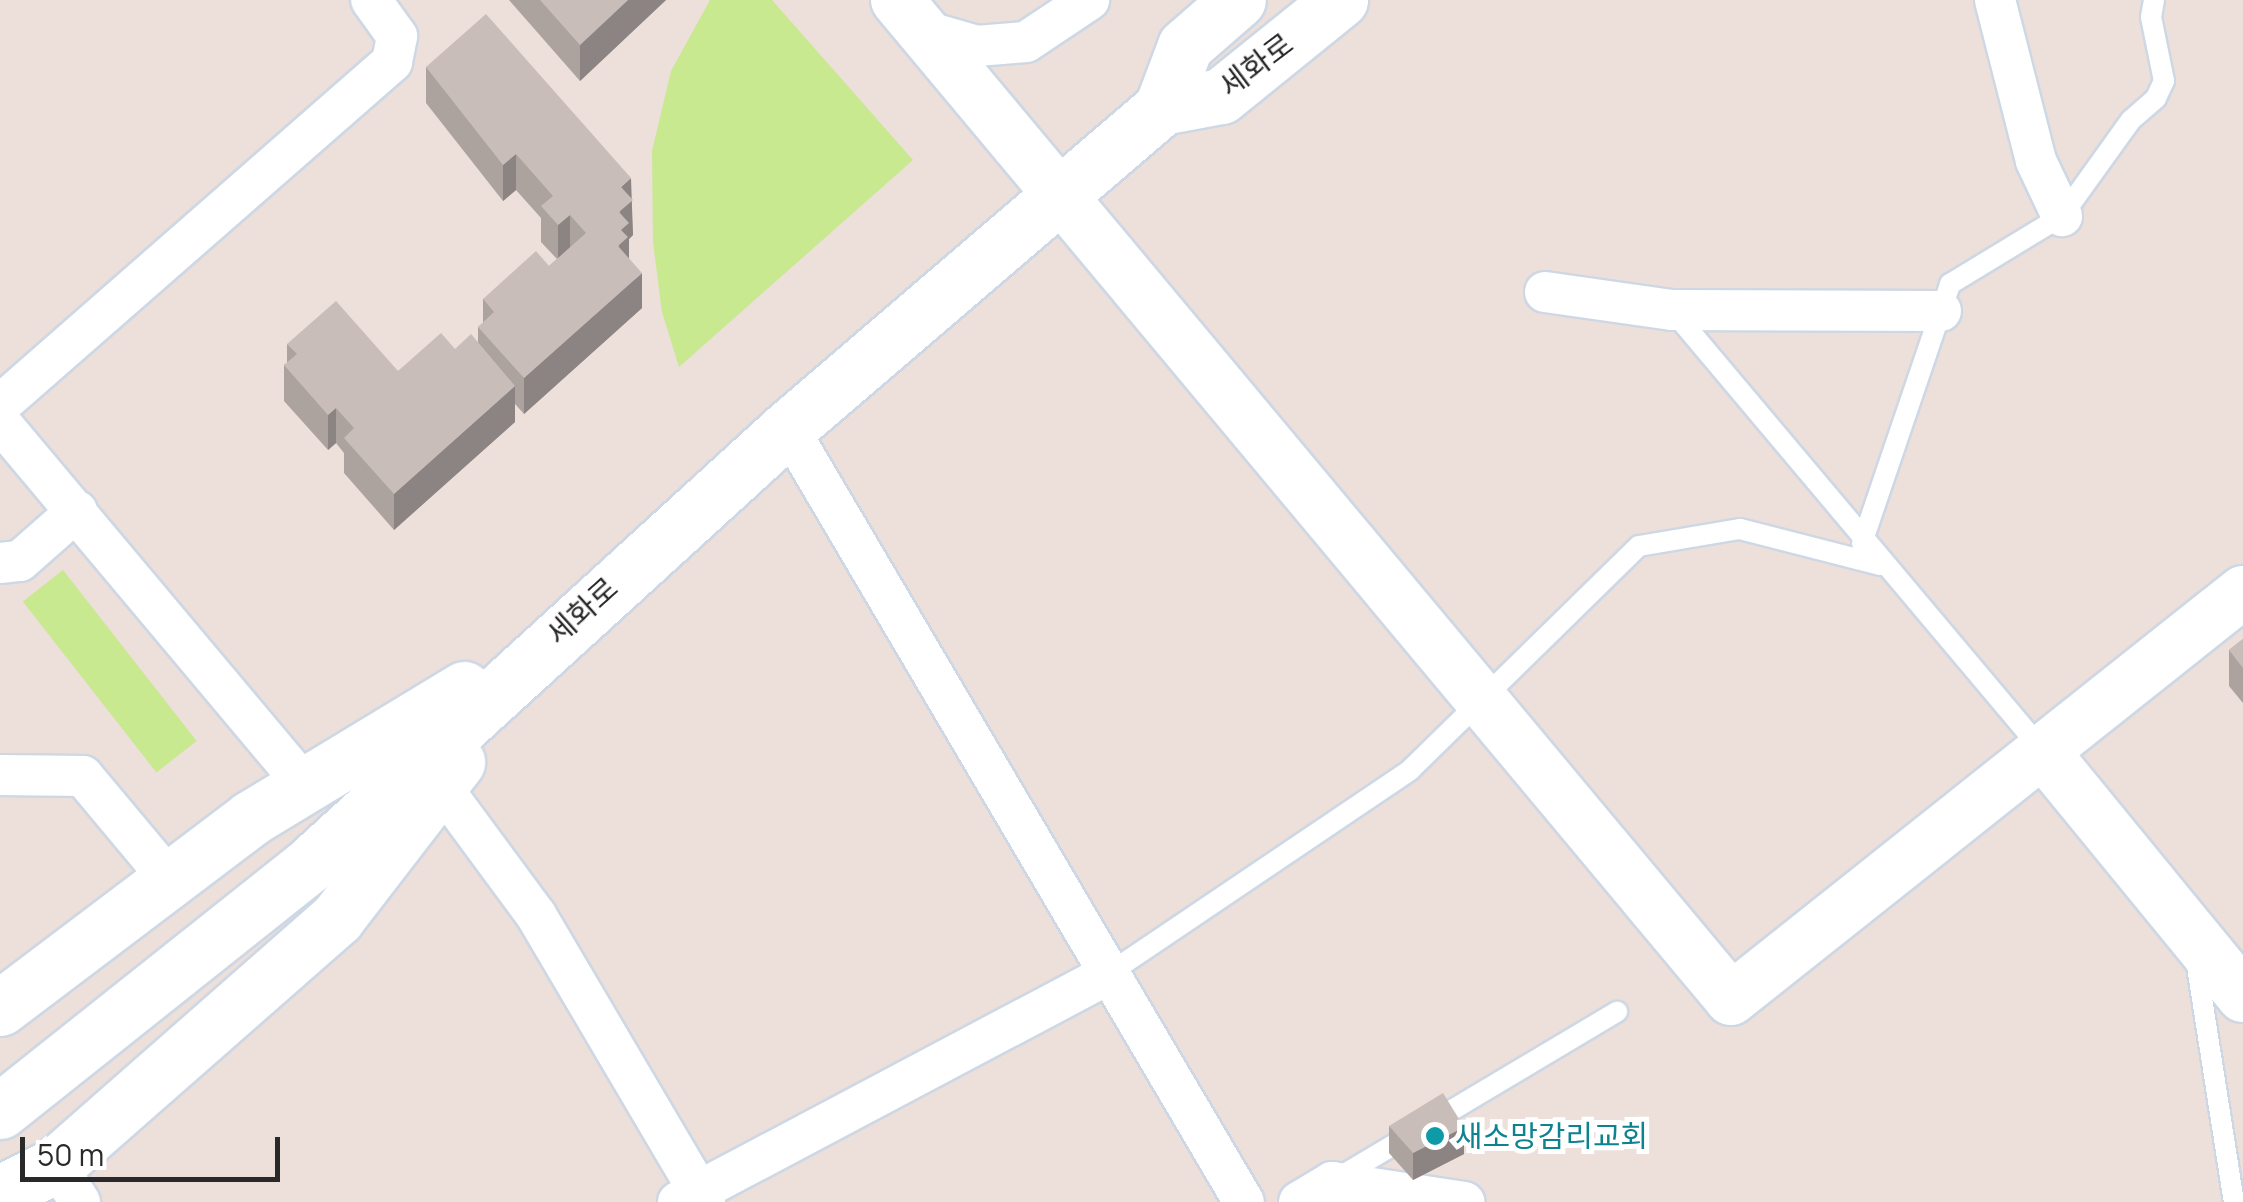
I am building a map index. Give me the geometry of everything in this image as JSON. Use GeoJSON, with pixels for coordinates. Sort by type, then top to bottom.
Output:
{"type":"FeatureCollection","features":[{"type":"Feature","properties":{"kind":"main road","name":"세화로"},"geometry":{"type":"LineString","coordinates":[[0,1111],[310,864],[553,637],[788,428],[1162,107],[1185,46],[1238,0]]}},
{"type":"Feature","properties":{"kind":"main road","name":"세화로"},"geometry":{"type":"LineString","coordinates":[[1162,107],[1221,96],[1340,0]]}},
{"type":"Feature","properties":{"kind":"main road"},"geometry":{"type":"LineString","coordinates":[[0,1008],[303,783],[553,637]]}},
{"type":"Feature","properties":{"kind":"main road"},"geometry":{"type":"LineString","coordinates":[[0,1194],[68,1183],[337,918],[553,637]]}},
{"type":"Feature","properties":{"kind":"street"},"geometry":{"type":"LineString","coordinates":[[0,406],[392,62],[398,36],[371,0]]}},
{"type":"Feature","properties":{"kind":"street"},"geometry":{"type":"LineString","coordinates":[[911,15],[977,46],[1026,42],[1090,0]]}},
{"type":"Feature","properties":{"kind":"street"},"geometry":{"type":"LineString","coordinates":[[1995,0],[2036,161],[2062,216]]}},
{"type":"Feature","properties":{"kind":"street"},"geometry":{"type":"LineString","coordinates":[[911,15],[1731,999],[2243,592]]}},
{"type":"Feature","properties":{"kind":"street"},"geometry":{"type":"LineString","coordinates":[[1545,292],[1672,310],[1940,310]]}},
{"type":"Feature","properties":{"kind":"street"},"geometry":{"type":"LineString","coordinates":[[0,422],[303,783]]}},
{"type":"Feature","properties":{"kind":"street"},"geometry":{"type":"LineString","coordinates":[[788,428],[1244,1202]]}},
{"type":"Feature","properties":{"kind":"street"},"geometry":{"type":"LineString","coordinates":[[0,563],[20,561],[77,511]]}},
{"type":"Feature","properties":{"kind":"street"},"geometry":{"type":"LineString","coordinates":[[2044,753],[2225,964]]}},
{"type":"Feature","properties":{"kind":"street"},"geometry":{"type":"LineString","coordinates":[[0,775],[82,776],[170,880]]}},
{"type":"Feature","properties":{"kind":"street"},"geometry":{"type":"LineString","coordinates":[[440,785],[536,915],[694,1198],[1108,974]]}},
{"type":"Feature","properties":{"kind":"street"},"geometry":{"type":"LineString","coordinates":[[1316,1192],[1464,1202]]}},
{"type":"Feature","properties":{"kind":"lane"},"geometry":{"type":"LineString","coordinates":[[1862,543],[1950,284],[2062,216],[2164,81],[2151,17],[2154,0]]}},
{"type":"Feature","properties":{"kind":"lane"},"geometry":{"type":"LineString","coordinates":[[1672,310],[1880,565],[2044,753]]}},
{"type":"Feature","properties":{"kind":"lane"},"geometry":{"type":"LineString","coordinates":[[1108,974],[1410,770],[1484,704],[1639,546],[1740,529],[1880,565]]}},
{"type":"Feature","properties":{"kind":"lane"},"geometry":{"type":"LineString","coordinates":[[2225,964],[2234,1202]]}},
{"type":"Feature","properties":{"kind":"lane"},"geometry":{"type":"LineString","coordinates":[[1316,1192],[1617,1012]]}},
{"type":"Feature","properties":{"kind":"green space"},"geometry":{"type":"Polygon","coordinates":[[[710,0],[772,0],[913,160],[679,367],[662,312],[653,242],[652,151],[671,71],[710,0]]]}},
{"type":"Feature","properties":{"kind":"green space"},"geometry":{"type":"Polygon","coordinates":[[[63,570],[197,741],[156,772],[23,601],[63,570]]]}},
{"type":"Feature","properties":{"kind":"building"},"geometry":{"type":"Polygon","coordinates":[[[540,0],[628,0],[580,45],[540,0]]]}},
{"type":"Feature","properties":{"kind":"building"},"geometry":{"type":"Polygon","coordinates":[[[486,14],[631,178],[621,187],[633,200],[619,212],[629,223],[621,230],[628,237],[618,246],[642,273],[524,378],[478,327],[494,312],[483,299],[536,251],[549,266],[586,233],[570,215],[558,225],[541,206],[553,196],[516,154],[503,165],[426,67],[486,14]]]}},
{"type":"Feature","properties":{"kind":"building"},"geometry":{"type":"Polygon","coordinates":[[[336,301],[398,371],[441,333],[455,349],[471,334],[515,386],[394,494],[344,438],[354,428],[336,408],[328,415],[284,365],[297,354],[287,344],[336,301]]]}},
{"type":"Feature","properties":{"kind":"building"},"geometry":{"type":"Polygon","coordinates":[[[2243,639],[2243,668],[2229,650],[2243,639]]]}},
{"type":"Feature","properties":{"kind":"building"},"geometry":{"type":"Polygon","coordinates":[[[1443,1093],[1464,1127],[1413,1153],[1389,1126],[1443,1093]]]}},
{"type":"Feature","properties":{"kind":"place","name":"새소망감리교회"},"geometry":{"type":"Point","coordinates":[1435,1136]}}]}
